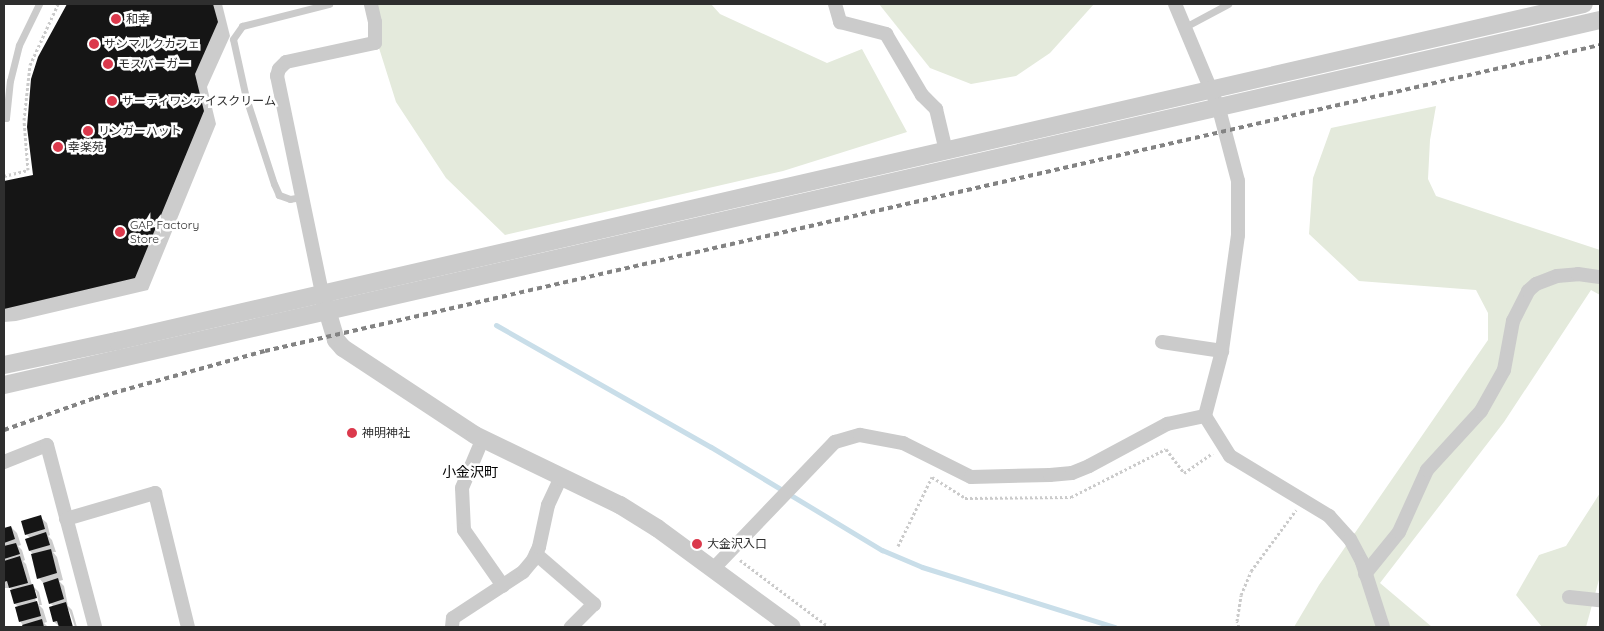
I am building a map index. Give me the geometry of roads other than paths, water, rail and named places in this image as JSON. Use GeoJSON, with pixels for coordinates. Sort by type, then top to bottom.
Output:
{"type":"FeatureCollection","features":[{"type":"Feature","properties":{"kind":"street"},"geometry":{"type":"LineString","coordinates":[[371,4],[375,22],[375,43],[286,62],[279,69],[276,76],[322,293],[336,340],[343,348],[425,403],[483,438],[620,505],[714,568],[792,627]]}},
{"type":"Feature","properties":{"kind":"street"},"geometry":{"type":"LineString","coordinates":[[835,4],[840,22],[886,34],[922,95],[936,110],[946,151]]}},
{"type":"Feature","properties":{"kind":"street"},"geometry":{"type":"LineString","coordinates":[[1175,4],[1219,108],[1238,181],[1240,207],[1222,351],[1205,416],[1230,456],[1329,516],[1350,539],[1366,574],[1383,627]]}},
{"type":"Feature","properties":{"kind":"street"},"geometry":{"type":"LineString","coordinates":[[4,365],[1584,4]]}},
{"type":"Feature","properties":{"kind":"street"},"geometry":{"type":"LineString","coordinates":[[4,385],[1600,20]]}},
{"type":"Feature","properties":{"kind":"street"},"geometry":{"type":"LineString","coordinates":[[1366,574],[1399,532],[1427,470],[1481,411],[1504,370],[1513,322],[1528,291],[1536,284],[1557,276],[1578,274],[1600,277]]}},
{"type":"Feature","properties":{"kind":"street"},"geometry":{"type":"LineString","coordinates":[[1162,342],[1222,351]]}},
{"type":"Feature","properties":{"kind":"street"},"geometry":{"type":"LineString","coordinates":[[714,568],[730,549],[798,483],[835,442],[860,435],[903,443],[971,477],[1050,475],[1072,473],[1089,466],[1167,424],[1205,416]]}},
{"type":"Feature","properties":{"kind":"street"},"geometry":{"type":"LineString","coordinates":[[483,438],[462,488],[464,530],[503,586]]}},
{"type":"Feature","properties":{"kind":"street"},"geometry":{"type":"LineString","coordinates":[[4,462],[48,445],[95,627]]}},
{"type":"Feature","properties":{"kind":"street"},"geometry":{"type":"LineString","coordinates":[[452,627],[453,618],[523,572],[539,547],[548,504],[561,477]]}},
{"type":"Feature","properties":{"kind":"street"},"geometry":{"type":"LineString","coordinates":[[66,518],[155,493],[188,627]]}},
{"type":"Feature","properties":{"kind":"street"},"geometry":{"type":"LineString","coordinates":[[536,554],[594,604],[571,627]]}},
{"type":"Feature","properties":{"kind":"street"},"geometry":{"type":"LineString","coordinates":[[1569,597],[1600,600]]}},
{"type":"Feature","properties":{"kind":"lane"},"geometry":{"type":"LineString","coordinates":[[4,118],[6,118],[10,81],[19,45],[39,4]]}},
{"type":"Feature","properties":{"kind":"lane"},"geometry":{"type":"LineString","coordinates":[[302,197],[290,199],[279,195],[274,184],[246,98],[233,39],[242,26],[329,4]]}},
{"type":"Feature","properties":{"kind":"lane"},"geometry":{"type":"LineString","coordinates":[[1185,27],[1228,4]]}},
{"type":"Feature","properties":{"kind":"waterway"},"geometry":{"type":"LineString","coordinates":[[496,325],[711,447],[882,550],[922,567],[1115,627]]}},
{"type":"Feature","properties":{"kind":"railway"},"geometry":{"type":"LineString","coordinates":[[4,430],[95,398],[265,351],[1600,45]]}},
{"type":"Feature","properties":{"kind":"place","name":"和幸"},"geometry":{"type":"Point","coordinates":[116,19]}},
{"type":"Feature","properties":{"kind":"place","name":"サンマルクカフェ"},"geometry":{"type":"Point","coordinates":[94,44]}},
{"type":"Feature","properties":{"kind":"place","name":"モスバーガー"},"geometry":{"type":"Point","coordinates":[108,64]}},
{"type":"Feature","properties":{"kind":"place","name":"サーティワンアイスクリーム"},"geometry":{"type":"Point","coordinates":[112,101]}},
{"type":"Feature","properties":{"kind":"place","name":"リンガーハット"},"geometry":{"type":"Point","coordinates":[88,131]}},
{"type":"Feature","properties":{"kind":"place","name":"幸楽苑"},"geometry":{"type":"Point","coordinates":[58,147]}},
{"type":"Feature","properties":{"kind":"place","name":"GAP Factory Store"},"geometry":{"type":"Point","coordinates":[120,232]}},
{"type":"Feature","properties":{"kind":"place","name":"神明神社"},"geometry":{"type":"Point","coordinates":[352,433]}},
{"type":"Feature","properties":{"kind":"place","name":"大金沢入口"},"geometry":{"type":"Point","coordinates":[697,544]}},
{"type":"Feature","properties":{"kind":"district","name":"小金沢町"},"geometry":{"type":"Point","coordinates":[470,472]}}]}
